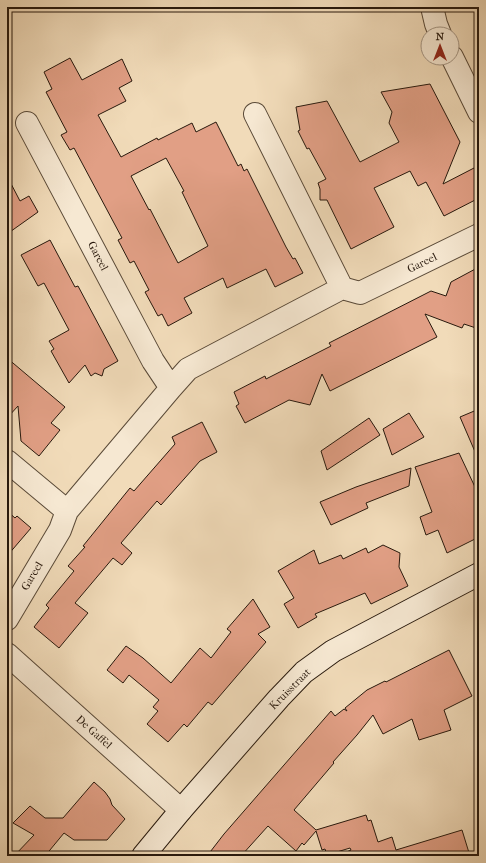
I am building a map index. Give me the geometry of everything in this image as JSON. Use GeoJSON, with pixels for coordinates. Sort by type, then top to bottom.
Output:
{"type":"FeatureCollection","features":[{"type":"Feature","properties":{"kind":"street"},"geometry":{"type":"LineString","coordinates":[[432,7],[437,26]]}},
{"type":"Feature","properties":{"kind":"street"},"geometry":{"type":"LineString","coordinates":[[456,66],[479,112]]}},
{"type":"Feature","properties":{"kind":"street"},"geometry":{"type":"LineString","coordinates":[[255,114],[342,288]]}},
{"type":"Feature","properties":{"kind":"street","name":"Gareel"},"geometry":{"type":"LineString","coordinates":[[27,122],[153,362],[171,388]]}},
{"type":"Feature","properties":{"kind":"street","name":"Gareel"},"geometry":{"type":"LineString","coordinates":[[7,619],[60,530],[67,511],[188,369],[342,288],[360,293],[479,235]]}},
{"type":"Feature","properties":{"kind":"street"},"geometry":{"type":"LineString","coordinates":[[7,461],[67,511]]}},
{"type":"Feature","properties":{"kind":"street","name":"Kruisstraat"},"geometry":{"type":"LineString","coordinates":[[143,856],[181,810],[279,698],[304,672],[332,651],[479,574]]}},
{"type":"Feature","properties":{"kind":"street","name":"De Gaffel"},"geometry":{"type":"LineString","coordinates":[[7,654],[181,810]]}},
{"type":"Feature","properties":{"kind":"building"},"geometry":{"type":"Polygon","coordinates":[[[70,58],[82,80],[122,59],[132,81],[119,88],[126,101],[98,115],[121,157],[157,138],[158,140],[192,123],[196,132],[216,122],[238,166],[241,164],[244,171],[247,169],[286,247],[293,259],[295,258],[303,273],[275,287],[266,269],[227,288],[223,278],[184,298],[192,313],[168,326],[162,314],[158,316],[145,292],[149,290],[134,261],[130,263],[118,240],[122,238],[74,148],[70,150],[61,135],[67,132],[46,92],[52,89],[44,72],[70,58]],[[166,158],[131,176],[178,263],[208,246],[182,192],[184,191],[166,158]]]}},
{"type":"Feature","properties":{"kind":"building"},"geometry":{"type":"Polygon","coordinates":[[[430,84],[460,142],[443,184],[474,168],[479,178],[479,198],[444,216],[426,182],[418,186],[410,171],[374,188],[394,227],[351,249],[327,200],[320,200],[320,189],[318,183],[326,179],[309,148],[307,149],[298,131],[300,130],[296,107],[327,101],[360,162],[399,142],[389,123],[392,112],[381,92],[430,84]]]}},
{"type":"Feature","properties":{"kind":"building"},"geometry":{"type":"Polygon","coordinates":[[[7,176],[20,201],[29,196],[38,212],[7,234],[7,176]]]}},
{"type":"Feature","properties":{"kind":"building"},"geometry":{"type":"Polygon","coordinates":[[[50,240],[75,287],[78,286],[118,361],[104,369],[102,376],[95,373],[91,376],[85,365],[69,383],[51,351],[54,349],[49,341],[69,330],[44,283],[38,286],[21,255],[50,240]]]}},
{"type":"Feature","properties":{"kind":"building"},"geometry":{"type":"Polygon","coordinates":[[[479,267],[479,329],[464,324],[462,328],[425,314],[437,337],[330,391],[322,374],[310,405],[289,400],[245,423],[236,406],[239,404],[234,392],[265,376],[266,379],[331,346],[329,343],[431,291],[446,296],[451,282],[479,267]]]}},
{"type":"Feature","properties":{"kind":"building"},"geometry":{"type":"Polygon","coordinates":[[[7,358],[65,407],[51,423],[60,430],[39,456],[21,441],[18,406],[7,418],[7,358]]]}},
{"type":"Feature","properties":{"kind":"building"},"geometry":{"type":"Polygon","coordinates":[[[479,409],[479,461],[460,417],[479,409]]]}},
{"type":"Feature","properties":{"kind":"building"},"geometry":{"type":"Polygon","coordinates":[[[409,413],[424,437],[392,455],[383,429],[409,413]]]}},
{"type":"Feature","properties":{"kind":"building"},"geometry":{"type":"Polygon","coordinates":[[[369,418],[380,435],[327,470],[321,451],[369,418]]]}},
{"type":"Feature","properties":{"kind":"building"},"geometry":{"type":"Polygon","coordinates":[[[202,422],[217,452],[200,461],[161,505],[157,501],[121,543],[132,553],[122,565],[113,558],[75,603],[88,613],[59,648],[34,627],[49,608],[46,605],[74,571],[68,566],[85,547],[83,546],[130,488],[134,491],[175,444],[172,437],[202,422]]]}},
{"type":"Feature","properties":{"kind":"building"},"geometry":{"type":"Polygon","coordinates":[[[459,453],[475,487],[479,485],[479,537],[447,553],[438,530],[426,535],[420,517],[432,512],[415,467],[459,453]]]}},
{"type":"Feature","properties":{"kind":"building"},"geometry":{"type":"Polygon","coordinates":[[[411,468],[409,486],[366,503],[368,508],[331,525],[320,502],[356,487],[411,468]]]}},
{"type":"Feature","properties":{"kind":"building"},"geometry":{"type":"Polygon","coordinates":[[[7,511],[15,518],[17,516],[31,528],[7,556],[7,511]]]}},
{"type":"Feature","properties":{"kind":"building"},"geometry":{"type":"Polygon","coordinates":[[[383,545],[400,553],[399,567],[408,586],[371,604],[365,593],[315,614],[317,617],[298,628],[284,604],[294,598],[278,571],[314,550],[319,564],[341,555],[343,559],[366,548],[368,553],[383,545]]]}},
{"type":"Feature","properties":{"kind":"building"},"geometry":{"type":"Polygon","coordinates":[[[253,599],[270,627],[258,634],[266,642],[212,705],[208,702],[187,727],[184,724],[168,742],[147,724],[158,711],[153,707],[159,700],[129,675],[123,683],[107,670],[126,646],[143,658],[171,683],[200,648],[211,658],[231,632],[227,629],[253,599]]]}},
{"type":"Feature","properties":{"kind":"building"},"geometry":{"type":"Polygon","coordinates":[[[449,650],[472,696],[444,710],[451,730],[419,740],[412,719],[383,734],[373,715],[294,810],[316,830],[366,815],[368,821],[371,820],[378,842],[392,837],[396,850],[462,830],[470,856],[344,856],[344,853],[351,850],[350,848],[327,855],[325,849],[322,850],[316,831],[304,845],[302,843],[296,851],[268,826],[241,856],[207,856],[224,834],[331,711],[335,716],[344,709],[347,711],[345,708],[367,690],[449,650]]]}},
{"type":"Feature","properties":{"kind":"building"},"geometry":{"type":"Polygon","coordinates":[[[94,782],[105,792],[112,805],[125,819],[107,840],[74,840],[64,833],[45,856],[14,856],[34,835],[13,823],[30,806],[45,818],[63,818],[94,782]]]}}]}
